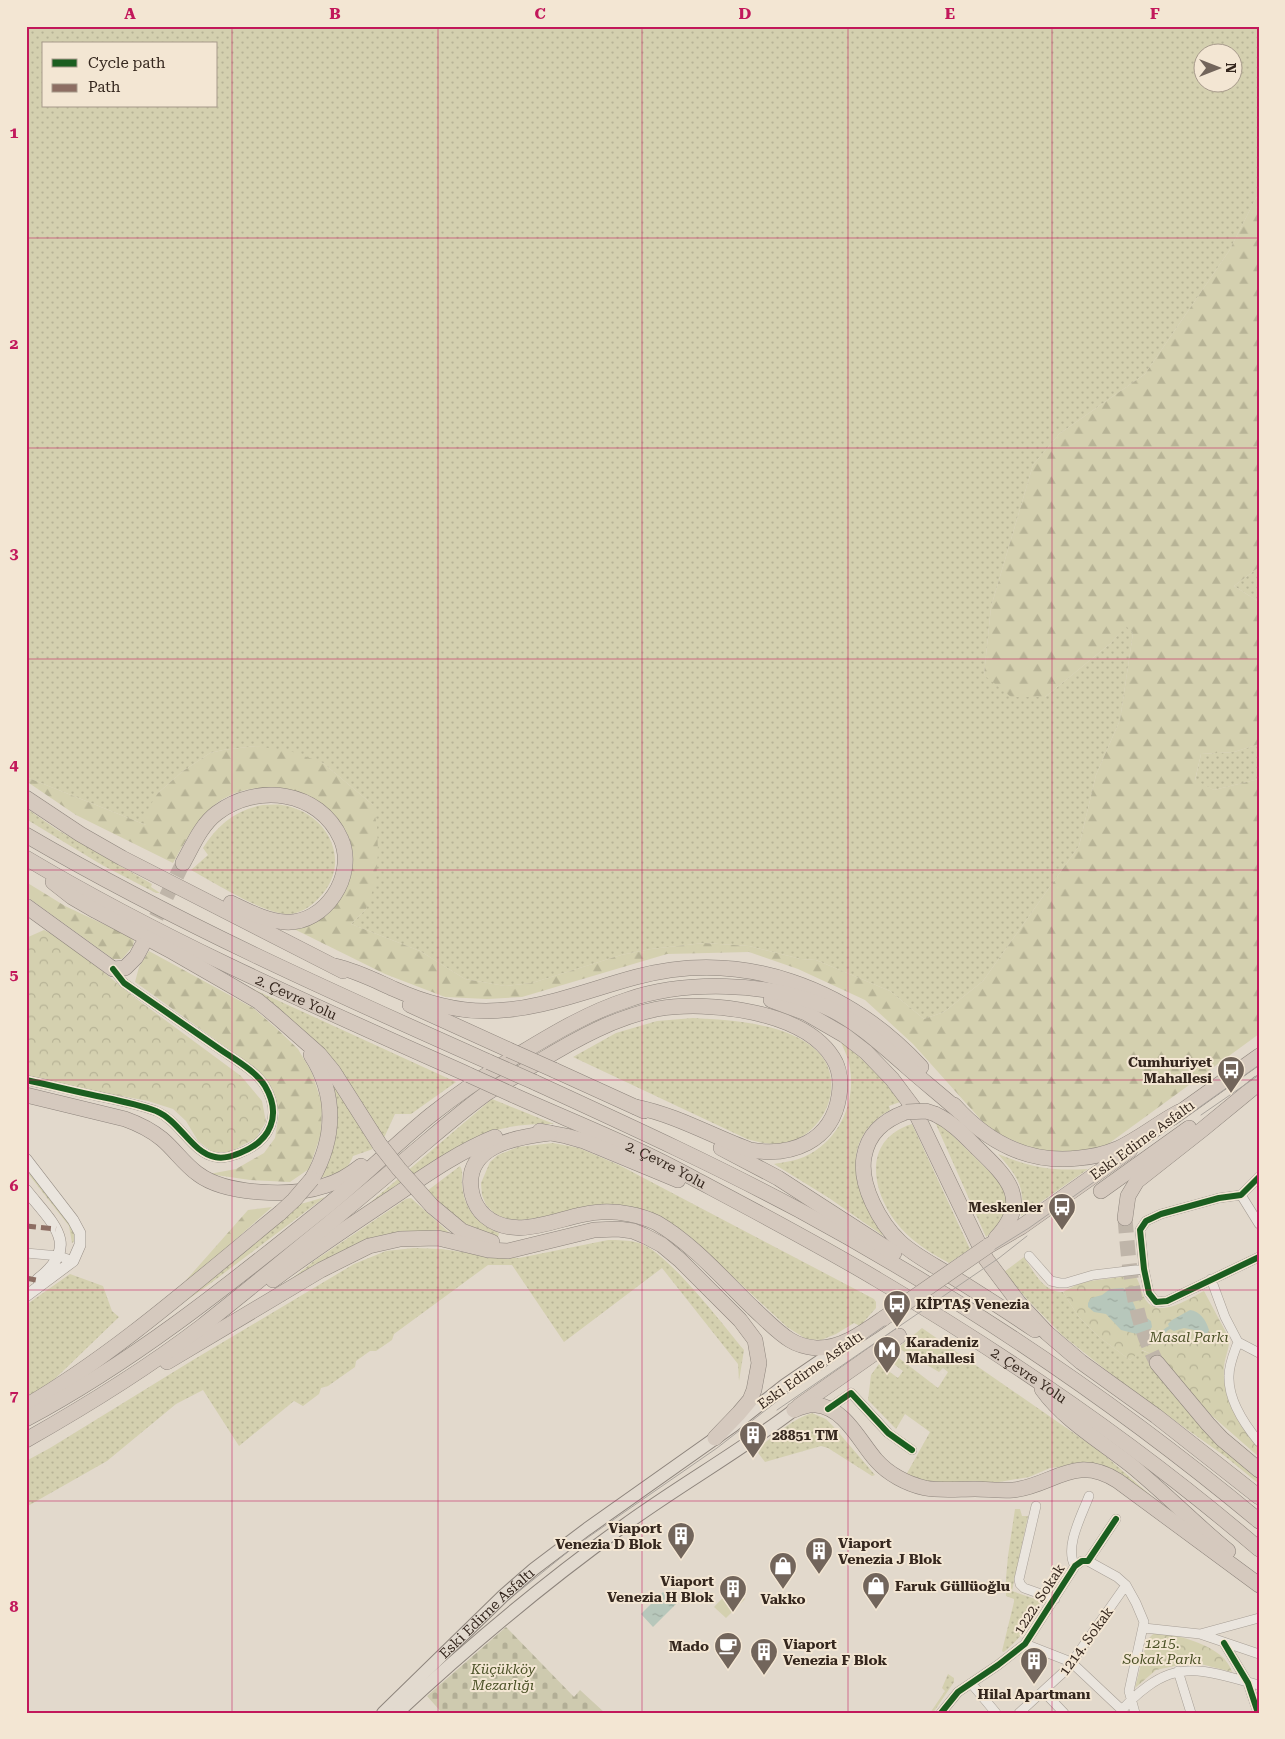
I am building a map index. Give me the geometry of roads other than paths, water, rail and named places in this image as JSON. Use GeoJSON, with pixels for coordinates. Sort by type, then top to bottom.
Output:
{"type":"FeatureCollection","features":[{"type":"Feature","properties":{"kind":"highway"},"geometry":{"type":"LineString","coordinates":[[183,862],[202,830],[216,813],[233,802],[251,796],[266,794],[294,798],[322,812],[342,840],[345,855],[342,880],[329,902],[318,913],[298,921],[284,922],[269,919],[215,897],[184,890]]}},
{"type":"Feature","properties":{"kind":"highway"},"geometry":{"type":"LineString","coordinates":[[26,798],[100,846],[335,966],[374,988],[636,1108],[778,1178],[936,1279],[965,1300],[982,1317]]}},
{"type":"Feature","properties":{"kind":"highway","name":"2. Çevre Yolu"},"geometry":{"type":"LineString","coordinates":[[26,835],[112,884],[206,932],[640,1131],[784,1202],[874,1252],[982,1317],[1046,1359],[1185,1461],[1259,1521]]}},
{"type":"Feature","properties":{"kind":"highway"},"geometry":{"type":"LineString","coordinates":[[30,860],[72,897],[250,996],[290,1028],[319,1054],[333,1070],[380,1145],[399,1170],[432,1206],[462,1231],[502,1244],[536,1245]]}},
{"type":"Feature","properties":{"kind":"highway","name":"2. Çevre Yolu"},"geometry":{"type":"LineString","coordinates":[[30,860],[94,897],[201,952],[694,1178],[876,1278],[1034,1377],[1178,1483],[1259,1549]]}},
{"type":"Feature","properties":{"kind":"highway"},"geometry":{"type":"LineString","coordinates":[[26,906],[113,969],[125,968],[136,957],[142,946]]}},
{"type":"Feature","properties":{"kind":"highway"},"geometry":{"type":"LineString","coordinates":[[335,966],[359,972],[423,1001],[451,1008],[486,1011],[531,1008],[656,972],[701,968],[760,973],[816,990],[835,999],[869,1020],[906,1051],[960,1112]]}},
{"type":"Feature","properties":{"kind":"highway"},"geometry":{"type":"LineString","coordinates":[[26,1419],[103,1374],[202,1306],[320,1212],[434,1113],[496,1068],[573,1023],[627,1000],[651,993],[719,986],[759,990],[800,998],[822,1005],[843,1015],[870,1034],[976,1127],[1008,1148],[1033,1156],[1062,1159],[1094,1156],[1115,1150],[1180,1112]]}},
{"type":"Feature","properties":{"kind":"highway"},"geometry":{"type":"LineString","coordinates":[[698,988],[757,996],[806,1013],[844,1034],[878,1064],[892,1078],[913,1107],[975,1238],[992,1268],[1019,1303],[1062,1347]]}},
{"type":"Feature","properties":{"kind":"highway"},"geometry":{"type":"LineString","coordinates":[[26,1440],[108,1392],[201,1327],[326,1226],[458,1115],[487,1094],[558,1051],[614,1023],[657,1010],[686,1006],[721,1007],[746,1011],[802,1030],[814,1038],[832,1057],[838,1071],[839,1098],[836,1111],[829,1122],[808,1143],[784,1151],[750,1150],[654,1111],[636,1108]]}},
{"type":"Feature","properties":{"kind":"highway"},"geometry":{"type":"LineString","coordinates":[[26,1406],[66,1382],[122,1341],[280,1213],[312,1179],[321,1163],[327,1144],[331,1113],[330,1098],[318,1066],[290,1028]]}},
{"type":"Feature","properties":{"kind":"highway","name":"Eski Edirne Asfaltı"},"geometry":{"type":"LineString","coordinates":[[857,1336],[988,1246],[1034,1217],[1259,1056]]}},
{"type":"Feature","properties":{"kind":"highway"},"geometry":{"type":"LineString","coordinates":[[1125,1218],[1128,1196],[1137,1181],[1203,1129],[1259,1081]]}},
{"type":"Feature","properties":{"kind":"highway","name":"Eski Edirne Asfaltı"},"geometry":{"type":"LineString","coordinates":[[1101,1191],[1259,1081]]}},
{"type":"Feature","properties":{"kind":"highway"},"geometry":{"type":"LineString","coordinates":[[26,1095],[125,1119],[140,1125],[164,1140],[198,1174],[220,1185],[245,1190],[287,1192],[323,1187],[355,1171],[379,1153],[404,1138]]}},
{"type":"Feature","properties":{"kind":"highway"},"geometry":{"type":"LineString","coordinates":[[988,1246],[1005,1228],[1012,1216],[1014,1199],[1012,1188],[991,1162],[956,1126],[926,1111],[906,1112],[894,1116],[876,1129],[865,1149],[863,1160],[864,1177],[869,1194],[883,1221],[900,1242],[914,1254],[1062,1347],[1156,1416],[1259,1497]]}},
{"type":"Feature","properties":{"kind":"highway"},"geometry":{"type":"LineString","coordinates":[[201,1327],[230,1311],[335,1235],[422,1178],[477,1145],[499,1136],[535,1131],[566,1136],[584,1141],[687,1183],[708,1187]]}},
{"type":"Feature","properties":{"kind":"highway"},"geometry":{"type":"LineString","coordinates":[[550,1133],[513,1139],[487,1150],[479,1159],[473,1170],[471,1192],[480,1212],[490,1221],[503,1226],[520,1228],[602,1212],[620,1213],[651,1220],[680,1239],[761,1316],[790,1340],[800,1345],[818,1348],[835,1345],[857,1336]]}},
{"type":"Feature","properties":{"kind":"highway"},"geometry":{"type":"LineString","coordinates":[[108,1392],[150,1373],[321,1270],[369,1246],[400,1239],[438,1238],[488,1250],[508,1251],[604,1229],[618,1229],[654,1240],[680,1260],[740,1320],[755,1340],[759,1363],[757,1382],[750,1400],[715,1438]]}},
{"type":"Feature","properties":{"kind":"highway","name":"Eski Edirne Asfaltı"},"geometry":{"type":"LineString","coordinates":[[794,1410],[899,1336]]}},
{"type":"Feature","properties":{"kind":"highway"},"geometry":{"type":"LineString","coordinates":[[1157,1363],[1222,1439],[1259,1470]]}},
{"type":"Feature","properties":{"kind":"highway"},"geometry":{"type":"LineString","coordinates":[[1034,1377],[1058,1409],[1134,1468],[1259,1577]]}},
{"type":"Feature","properties":{"kind":"highway"},"geometry":{"type":"LineString","coordinates":[[794,1410],[815,1405],[828,1409],[844,1420],[881,1465],[906,1482],[927,1488],[1013,1490],[1068,1472],[1080,1470],[1101,1472],[1111,1476],[1259,1586]]}},
{"type":"Feature","properties":{"kind":"main road","name":"Eski Edirne Asfaltı"},"geometry":{"type":"LineString","coordinates":[[383,1713],[503,1596],[534,1569],[586,1529],[715,1438],[785,1385],[857,1336]]}},
{"type":"Feature","properties":{"kind":"main road","name":"Eski Edirne Asfaltı"},"geometry":{"type":"LineString","coordinates":[[397,1713],[553,1578],[616,1530],[794,1410]]}},
{"type":"Feature","properties":{"kind":"main road"},"geometry":{"type":"LineString","coordinates":[[503,1596],[505,1605],[514,1611]]}},
{"type":"Feature","properties":{"kind":"main road"},"geometry":{"type":"LineString","coordinates":[[470,1648],[472,1642],[482,1632],[480,1627],[474,1624]]}},
{"type":"Feature","properties":{"kind":"main road"},"geometry":{"type":"LineString","coordinates":[[374,1713],[416,1674],[429,1670]]}},
{"type":"Feature","properties":{"kind":"street"},"geometry":{"type":"LineString","coordinates":[[26,1080],[117,1100],[156,1111],[171,1120],[198,1149],[208,1156],[222,1158],[244,1152],[256,1145],[265,1136],[271,1125],[274,1113],[265,1086],[240,1064],[124,983],[113,969]]}},
{"type":"Feature","properties":{"kind":"street"},"geometry":{"type":"LineString","coordinates":[[26,1160],[73,1220],[80,1233],[80,1245],[73,1261],[26,1296]]}},
{"type":"Feature","properties":{"kind":"street"},"geometry":{"type":"LineString","coordinates":[[1259,1177],[1241,1195],[1219,1198],[1151,1217],[1140,1230],[1149,1294],[1156,1302],[1167,1301],[1259,1257]]}},
{"type":"Feature","properties":{"kind":"street"},"geometry":{"type":"LineString","coordinates":[[26,1190],[31,1202],[59,1233],[61,1245],[59,1256],[51,1268],[26,1287]]}},
{"type":"Feature","properties":{"kind":"street"},"geometry":{"type":"LineString","coordinates":[[1241,1195],[1259,1224]]}},
{"type":"Feature","properties":{"kind":"street"},"geometry":{"type":"LineString","coordinates":[[26,1253],[59,1256],[73,1261]]}},
{"type":"Feature","properties":{"kind":"street"},"geometry":{"type":"LineString","coordinates":[[1029,1256],[1051,1281],[1060,1283],[1093,1275],[1144,1269]]}},
{"type":"Feature","properties":{"kind":"street"},"geometry":{"type":"LineString","coordinates":[[1211,1279],[1238,1342],[1259,1354]]}},
{"type":"Feature","properties":{"kind":"street"},"geometry":{"type":"LineString","coordinates":[[1238,1342],[1232,1358],[1229,1376],[1231,1392],[1250,1430],[1259,1442]]}},
{"type":"Feature","properties":{"kind":"street"},"geometry":{"type":"LineString","coordinates":[[828,1409],[851,1393],[888,1433],[912,1450]]}},
{"type":"Feature","properties":{"kind":"street"},"geometry":{"type":"LineString","coordinates":[[1076,1566],[1071,1554],[1075,1533],[1089,1496]]}},
{"type":"Feature","properties":{"kind":"street"},"geometry":{"type":"LineString","coordinates":[[1036,1506],[1019,1579],[1020,1584],[1024,1588],[1055,1599]]}},
{"type":"Feature","properties":{"kind":"street"},"geometry":{"type":"LineString","coordinates":[[1116,1519],[1088,1561],[1117,1577],[1126,1585],[1144,1622],[1129,1691],[1135,1713]]}},
{"type":"Feature","properties":{"kind":"street","name":"1222. Sokak"},"geometry":{"type":"LineString","coordinates":[[941,1713],[952,1697],[1025,1644],[1076,1566],[1082,1561],[1088,1561]]}},
{"type":"Feature","properties":{"kind":"street","name":"1214. Sokak"},"geometry":{"type":"LineString","coordinates":[[1019,1713],[1061,1676],[1126,1585]]}},
{"type":"Feature","properties":{"kind":"street"},"geometry":{"type":"LineString","coordinates":[[1200,1634],[1259,1618]]}},
{"type":"Feature","properties":{"kind":"street"},"geometry":{"type":"LineString","coordinates":[[1144,1628],[1200,1634],[1259,1654]]}},
{"type":"Feature","properties":{"kind":"street"},"geometry":{"type":"LineString","coordinates":[[1224,1643],[1248,1683],[1258,1713]]}},
{"type":"Feature","properties":{"kind":"street"},"geometry":{"type":"LineString","coordinates":[[1025,1644],[1071,1662],[1121,1711],[1130,1699],[1158,1678],[1178,1671],[1190,1669],[1206,1671],[1259,1685]]}},
{"type":"Feature","properties":{"kind":"street"},"geometry":{"type":"LineString","coordinates":[[1178,1671],[1191,1713]]}},
{"type":"Feature","properties":{"kind":"street"},"geometry":{"type":"LineString","coordinates":[[970,1683],[996,1713]]}},
{"type":"Feature","properties":{"kind":"street"},"geometry":{"type":"LineString","coordinates":[[1044,1692],[1064,1713]]}},
{"type":"Feature","properties":{"kind":"water"},"geometry":{"type":"Polygon","coordinates":[[[1123,1288],[1129,1292],[1137,1312],[1151,1321],[1152,1327],[1146,1335],[1151,1340],[1169,1326],[1168,1324],[1172,1320],[1190,1310],[1200,1314],[1204,1320],[1209,1330],[1207,1334],[1210,1340],[1206,1341],[1200,1331],[1184,1328],[1174,1331],[1170,1329],[1156,1341],[1150,1343],[1141,1335],[1121,1330],[1106,1314],[1094,1312],[1088,1307],[1091,1298],[1102,1295],[1110,1289],[1123,1288]]]}},
{"type":"Feature","properties":{"kind":"water"},"geometry":{"type":"Polygon","coordinates":[[[663,1592],[676,1604],[653,1627],[641,1614],[663,1592]]]}},
{"type":"Feature","properties":{"kind":"tunnel"},"geometry":{"type":"LineString","coordinates":[[146,938],[183,863]]}},
{"type":"Feature","properties":{"kind":"tunnel"},"geometry":{"type":"LineString","coordinates":[[1125,1218],[1128,1255],[1137,1311],[1142,1329],[1157,1363]]}},
{"type":"Feature","properties":{"kind":"tram line"},"geometry":{"type":"LineString","coordinates":[[518,1592],[574,1547],[717,1448],[785,1395],[992,1251],[1029,1228],[1259,1065]]}},
{"type":"Feature","properties":{"kind":"tram line"},"geometry":{"type":"LineString","coordinates":[[1201,1115],[1259,1075]]}},
{"type":"Feature","properties":{"kind":"tram line"},"geometry":{"type":"LineString","coordinates":[[777,1410],[999,1258],[1027,1236]]}},
{"type":"Feature","properties":{"kind":"place","name":"Cumhuriyet Mahallesi"},"geometry":{"type":"Point","coordinates":[1231,1094]}},
{"type":"Feature","properties":{"kind":"place","name":"Meskenler"},"geometry":{"type":"Point","coordinates":[1062,1231]}},
{"type":"Feature","properties":{"kind":"place","name":"KİPTAŞ Venezia"},"geometry":{"type":"Point","coordinates":[897,1328]}},
{"type":"Feature","properties":{"kind":"place","name":"Karadeniz Mahallesi"},"geometry":{"type":"Point","coordinates":[887,1374]}},
{"type":"Feature","properties":{"kind":"place","name":"28851 TM"},"geometry":{"type":"Point","coordinates":[753,1459]}},
{"type":"Feature","properties":{"kind":"place","name":"Viaport Venezia D Blok"},"geometry":{"type":"Point","coordinates":[681,1560]}},
{"type":"Feature","properties":{"kind":"place","name":"Viaport Venezia J Blok"},"geometry":{"type":"Point","coordinates":[819,1575]}},
{"type":"Feature","properties":{"kind":"place","name":"Vakko"},"geometry":{"type":"Point","coordinates":[783,1590]}},
{"type":"Feature","properties":{"kind":"place","name":"Faruk Güllüoğlu"},"geometry":{"type":"Point","coordinates":[876,1610]}},
{"type":"Feature","properties":{"kind":"place","name":"Viaport Venezia H Blok"},"geometry":{"type":"Point","coordinates":[733,1613]}},
{"type":"Feature","properties":{"kind":"place","name":"Mado"},"geometry":{"type":"Point","coordinates":[728,1670]}},
{"type":"Feature","properties":{"kind":"place","name":"Viaport Venezia F Blok"},"geometry":{"type":"Point","coordinates":[764,1676]}},
{"type":"Feature","properties":{"kind":"place","name":"Hilal Apartmanı"},"geometry":{"type":"Point","coordinates":[1034,1685]}},
{"type":"Feature","properties":{"kind":"park label","name":"Masal Parkı"},"geometry":{"type":"Point","coordinates":[1189,1337]}},
{"type":"Feature","properties":{"kind":"park label","name":"1215. Sokak Parkı"},"geometry":{"type":"Point","coordinates":[1162,1652]}},
{"type":"Feature","properties":{"kind":"park label","name":"Küçükköy Mezarlığı"},"geometry":{"type":"Point","coordinates":[503,1678]}}]}
